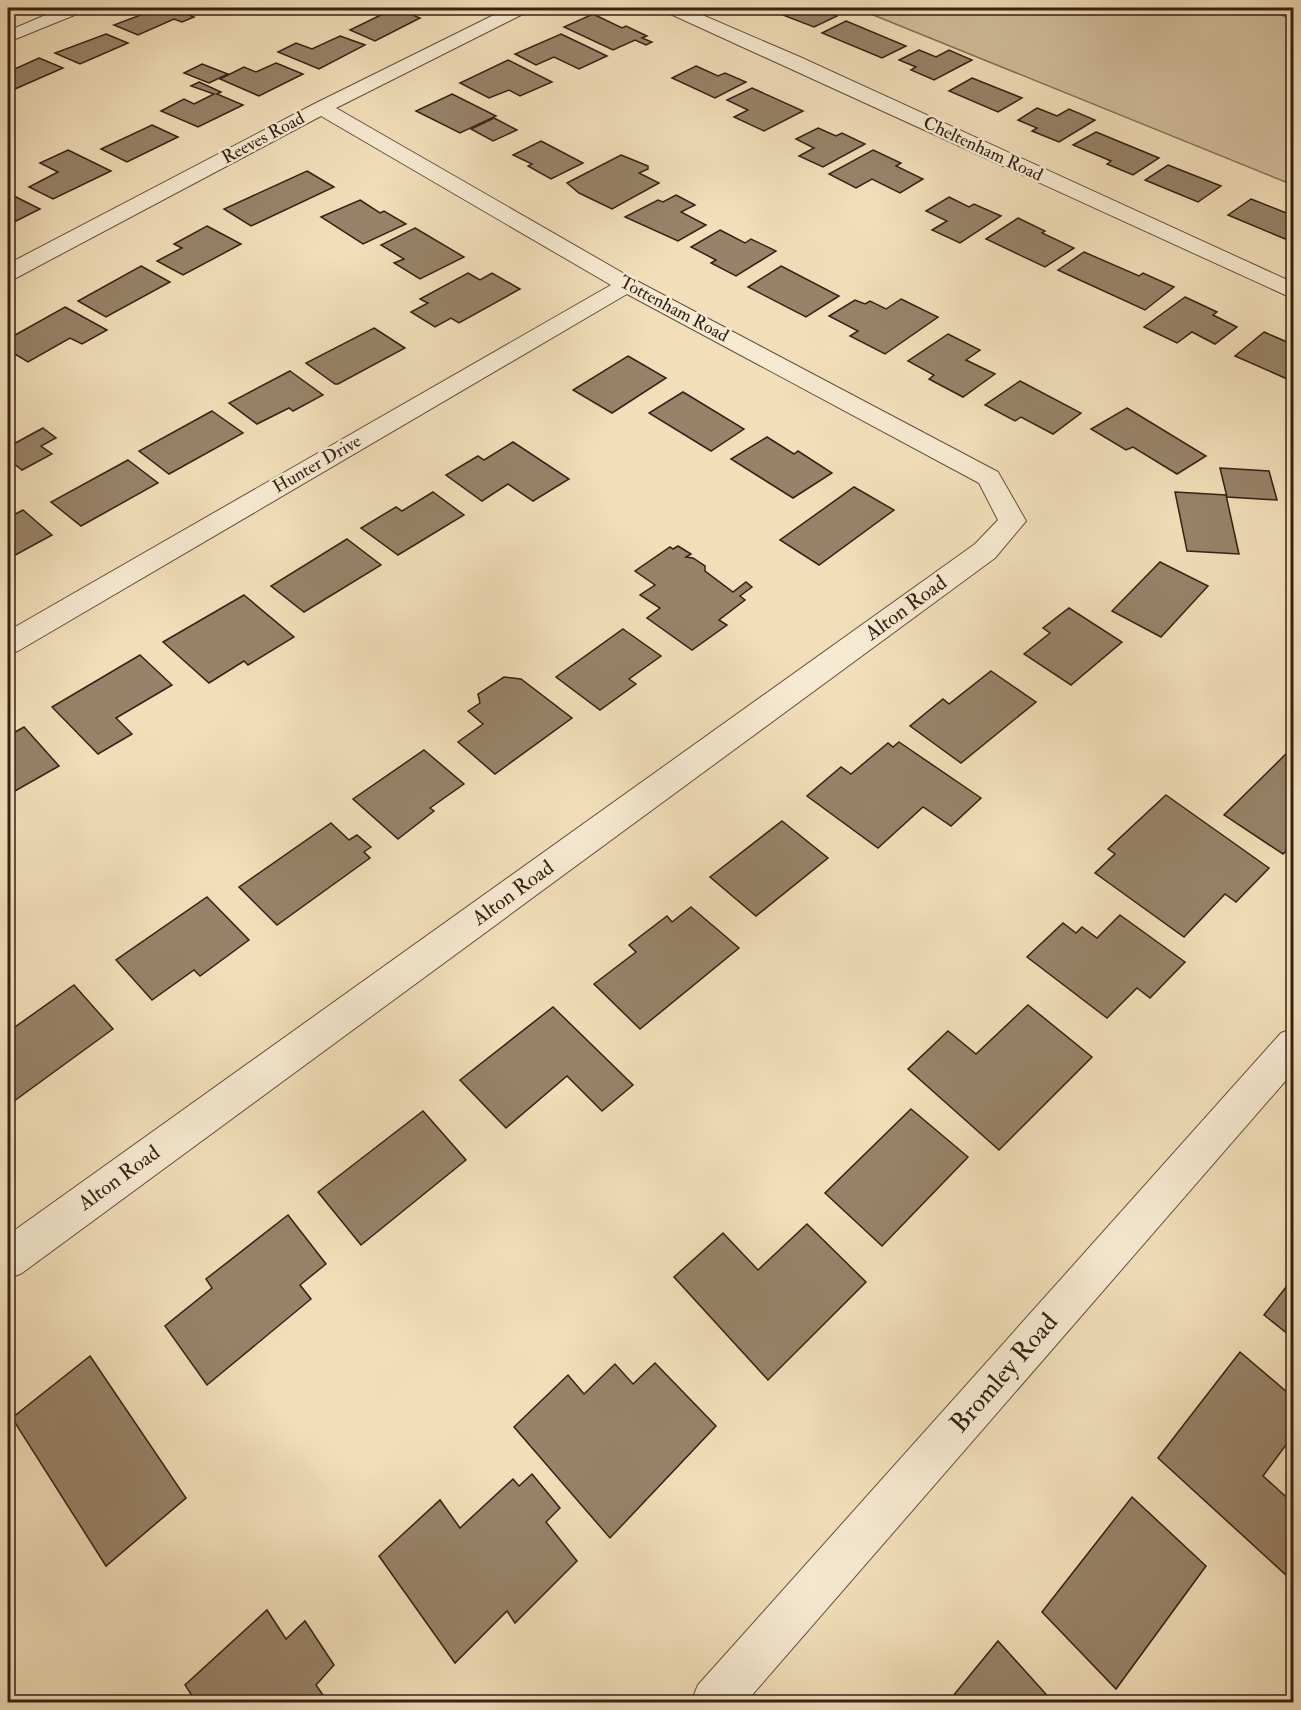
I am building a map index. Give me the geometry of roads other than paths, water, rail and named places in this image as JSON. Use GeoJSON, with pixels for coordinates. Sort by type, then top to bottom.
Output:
{"type":"FeatureCollection","features":[{"type":"Feature","properties":{"kind":"street"},"geometry":{"type":"LineString","coordinates":[[8,37],[76,8]]}},
{"type":"Feature","properties":{"kind":"street","name":"Reeves Road"},"geometry":{"type":"LineString","coordinates":[[8,273],[321,108],[521,8]]}},
{"type":"Feature","properties":{"kind":"street","name":"Cheltenham Road"},"geometry":{"type":"LineString","coordinates":[[672,8],[793,61],[1293,292]]}},
{"type":"Feature","properties":{"kind":"street","name":"Tottenham Road"},"geometry":{"type":"LineString","coordinates":[[321,108],[627,285],[989,478],[1012,521]]}},
{"type":"Feature","properties":{"kind":"street","name":"Hunter Drive"},"geometry":{"type":"LineString","coordinates":[[8,644],[627,285]]}},
{"type":"Feature","properties":{"kind":"street","name":"Alton Road"},"geometry":{"type":"LineString","coordinates":[[8,1259],[985,551],[1012,521]]}},
{"type":"Feature","properties":{"kind":"street","name":"Bromley Road"},"geometry":{"type":"LineString","coordinates":[[715,1702],[1293,1044]]}}]}
